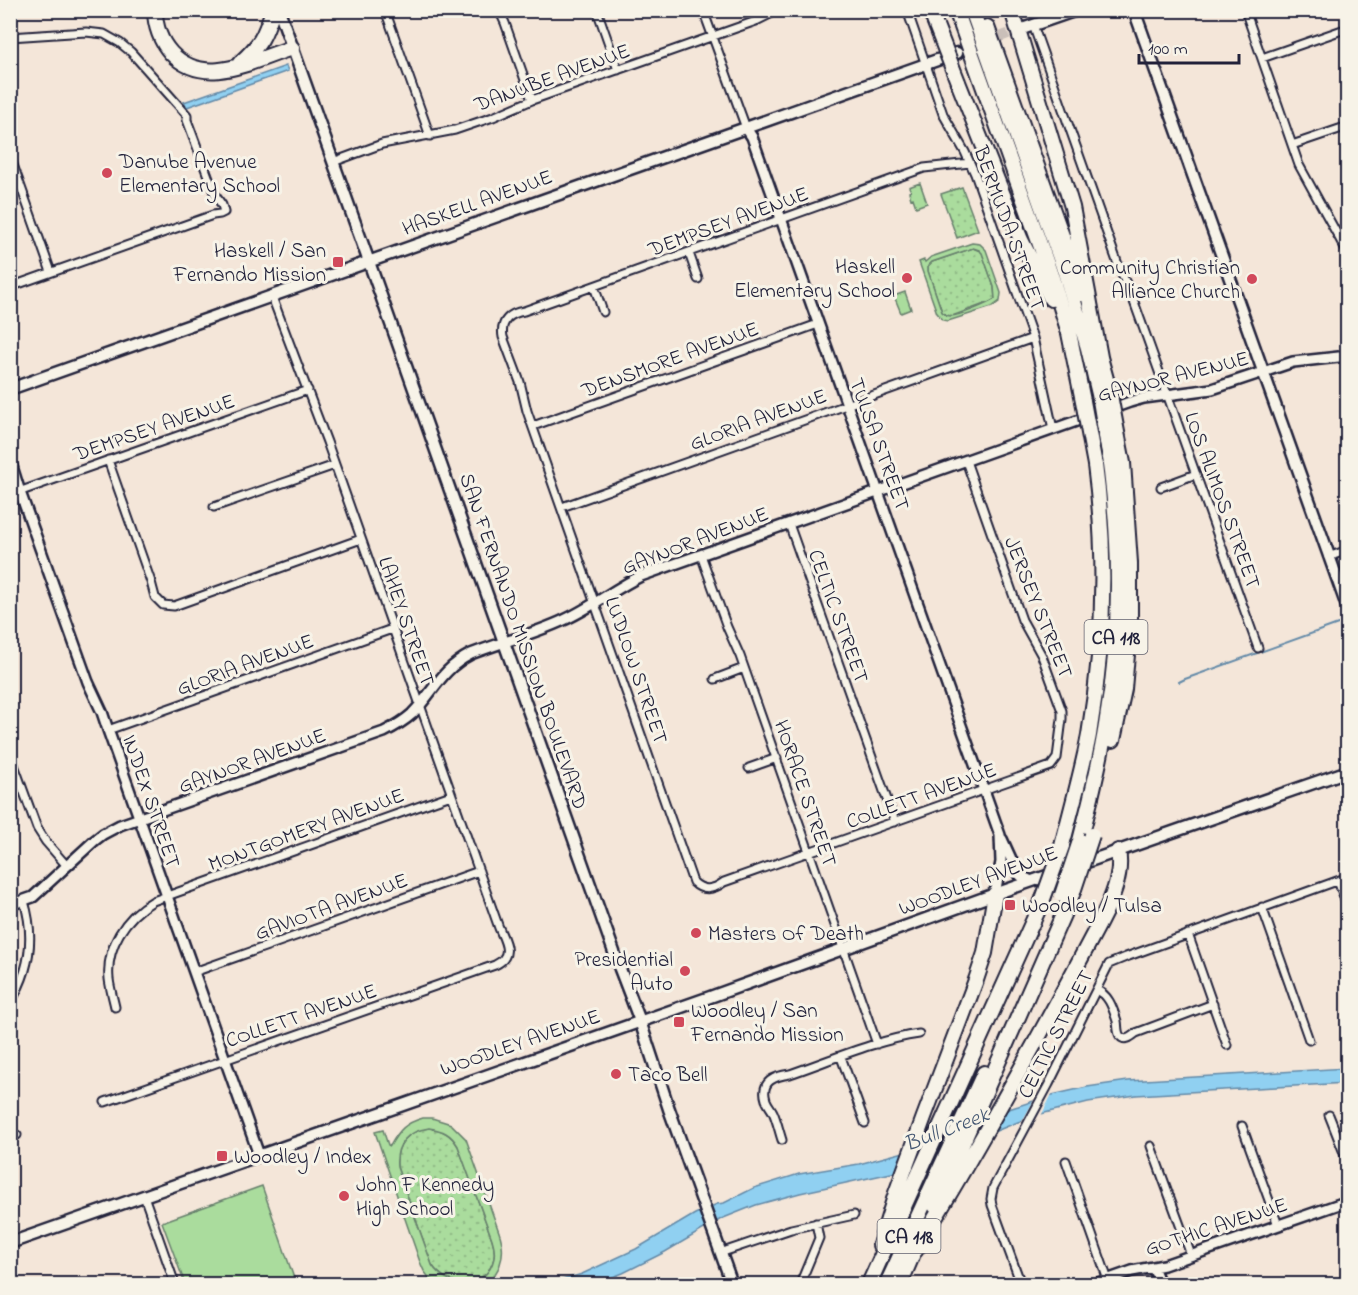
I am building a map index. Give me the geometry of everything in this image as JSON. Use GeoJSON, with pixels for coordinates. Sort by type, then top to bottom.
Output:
{"type":"FeatureCollection","features":[{"type":"Feature","properties":{"kind":"highway"},"geometry":{"type":"LineString","coordinates":[[155,10],[160,36],[169,50],[179,60],[206,71],[234,68],[292,48]]}},
{"type":"Feature","properties":{"kind":"highway"},"geometry":{"type":"LineString","coordinates":[[234,68],[251,53],[262,39],[273,10]]}},
{"type":"Feature","properties":{"kind":"highway"},"geometry":{"type":"LineString","coordinates":[[930,10],[1021,240],[1069,333]]}},
{"type":"Feature","properties":{"kind":"highway","name":"CA 118"},"geometry":{"type":"LineString","coordinates":[[868,1284],[913,1190],[1043,899],[1062,846],[1089,737],[1098,672],[1102,616],[1099,495],[1069,333],[1048,267],[956,10]]}},
{"type":"Feature","properties":{"kind":"highway","name":"CA 118"},"geometry":{"type":"LineString","coordinates":[[972,10],[1065,272],[1104,392]]}},
{"type":"Feature","properties":{"kind":"highway","name":"CA 118"},"geometry":{"type":"LineString","coordinates":[[900,1284],[1067,894],[1086,838],[1124,689],[1130,620],[1129,552],[1123,463],[1111,428],[1100,357],[1075,272],[981,10]]}},
{"type":"Feature","properties":{"kind":"highway"},"geometry":{"type":"LineString","coordinates":[[1002,10],[1044,117]]}},
{"type":"Feature","properties":{"kind":"highway"},"geometry":{"type":"LineString","coordinates":[[1012,10],[1072,207],[1100,357]]}},
{"type":"Feature","properties":{"kind":"highway"},"geometry":{"type":"LineString","coordinates":[[944,1185],[1009,1091],[1107,909],[1118,876],[1120,862],[1118,851]]}},
{"type":"Feature","properties":{"kind":"highway"},"geometry":{"type":"LineString","coordinates":[[868,1284],[896,1193],[979,971],[995,894]]}},
{"type":"Feature","properties":{"kind":"highway","name":"CA 118"},"geometry":{"type":"LineString","coordinates":[[887,1284],[944,1185]]}},
{"type":"Feature","properties":{"kind":"main road","name":"SAN FERNANDO MISSION BOULEVARD"},"geometry":{"type":"LineString","coordinates":[[279,10],[732,1284]]}},
{"type":"Feature","properties":{"kind":"main road"},"geometry":{"type":"LineString","coordinates":[[1029,27],[1077,10]]}},
{"type":"Feature","properties":{"kind":"main road"},"geometry":{"type":"LineString","coordinates":[[1134,10],[1347,609]]}},
{"type":"Feature","properties":{"kind":"main road","name":"HASKELL AVENUE"},"geometry":{"type":"LineString","coordinates":[[10,389],[957,53]]}},
{"type":"Feature","properties":{"kind":"main road","name":"WOODLEY AVENUE"},"geometry":{"type":"LineString","coordinates":[[10,1243],[1347,771]]}},
{"type":"Feature","properties":{"kind":"street"},"geometry":{"type":"LineString","coordinates":[[385,10],[430,136]]}},
{"type":"Feature","properties":{"kind":"street"},"geometry":{"type":"LineString","coordinates":[[499,10],[532,100]]}},
{"type":"Feature","properties":{"kind":"street"},"geometry":{"type":"LineString","coordinates":[[597,10],[618,70]]}},
{"type":"Feature","properties":{"kind":"street","name":"TULSA STREET"},"geometry":{"type":"LineString","coordinates":[[703,10],[746,128],[752,137],[1000,835],[1001,862],[995,894]]}},
{"type":"Feature","properties":{"kind":"street","name":"DANUBE AVENUE"},"geometry":{"type":"LineString","coordinates":[[333,162],[382,144],[430,136],[474,124],[532,100],[756,21],[778,10]]}},
{"type":"Feature","properties":{"kind":"street","name":"BERMUDA STREET"},"geometry":{"type":"LineString","coordinates":[[907,10],[943,114],[975,174],[1033,338],[1053,429]]}},
{"type":"Feature","properties":{"kind":"street"},"geometry":{"type":"LineString","coordinates":[[1245,10],[1304,174],[1347,254]]}},
{"type":"Feature","properties":{"kind":"street","name":"LOS ALIMOS STREET"},"geometry":{"type":"LineString","coordinates":[[1029,27],[1133,299],[1258,648]]}},
{"type":"Feature","properties":{"kind":"street"},"geometry":{"type":"LineString","coordinates":[[1262,58],[1347,28]]}},
{"type":"Feature","properties":{"kind":"street"},"geometry":{"type":"LineString","coordinates":[[10,37],[94,32],[104,34],[120,43],[131,52],[187,116],[216,198],[224,212],[10,287]]}},
{"type":"Feature","properties":{"kind":"street"},"geometry":{"type":"LineString","coordinates":[[1292,145],[1347,126]]}},
{"type":"Feature","properties":{"kind":"street"},"geometry":{"type":"LineString","coordinates":[[10,156],[51,272]]}},
{"type":"Feature","properties":{"kind":"street","name":"DEMPSEY AVENUE"},"geometry":{"type":"LineString","coordinates":[[503,324],[509,316],[516,313],[924,168],[970,163]]}},
{"type":"Feature","properties":{"kind":"street"},"geometry":{"type":"LineString","coordinates":[[689,253],[698,279]]}},
{"type":"Feature","properties":{"kind":"street"},"geometry":{"type":"LineString","coordinates":[[594,286],[603,312]]}},
{"type":"Feature","properties":{"kind":"street","name":"LAHEY STREET"},"geometry":{"type":"LineString","coordinates":[[272,297],[308,390],[507,946],[505,957]]}},
{"type":"Feature","properties":{"kind":"street","name":"LUDLOW STREET"},"geometry":{"type":"LineString","coordinates":[[503,324],[503,337],[520,382],[527,411],[693,882],[701,888]]}},
{"type":"Feature","properties":{"kind":"street","name":"DENSMORE AVENUE"},"geometry":{"type":"LineString","coordinates":[[533,426],[818,324]]}},
{"type":"Feature","properties":{"kind":"street","name":"GLORIA AVENUE"},"geometry":{"type":"LineString","coordinates":[[562,507],[1033,338]]}},
{"type":"Feature","properties":{"kind":"street","name":"GAYNOR AVENUE"},"geometry":{"type":"LineString","coordinates":[[10,905],[33,897],[103,834],[120,825],[384,732],[404,721],[449,668],[471,654],[565,620],[596,604],[635,579],[1130,402],[1168,394],[1212,389],[1293,362],[1347,356]]}},
{"type":"Feature","properties":{"kind":"street","name":"DEMPSEY AVENUE"},"geometry":{"type":"LineString","coordinates":[[15,493],[308,390]]}},
{"type":"Feature","properties":{"kind":"street","name":"INDEX STREET"},"geometry":{"type":"LineString","coordinates":[[10,460],[15,493],[88,682],[102,712],[259,1155]]}},
{"type":"Feature","properties":{"kind":"street"},"geometry":{"type":"LineString","coordinates":[[108,460],[155,597],[163,605],[174,606],[361,539]]}},
{"type":"Feature","properties":{"kind":"street","name":"JERSEY STREET"},"geometry":{"type":"LineString","coordinates":[[966,461],[1022,620],[1042,656],[1062,711],[1057,758],[1051,766]]}},
{"type":"Feature","properties":{"kind":"street"},"geometry":{"type":"LineString","coordinates":[[214,507],[334,465]]}},
{"type":"Feature","properties":{"kind":"street"},"geometry":{"type":"LineString","coordinates":[[1161,487],[1196,474]]}},
{"type":"Feature","properties":{"kind":"street","name":"CELTIC STREET"},"geometry":{"type":"LineString","coordinates":[[789,524],[895,822]]}},
{"type":"Feature","properties":{"kind":"street"},"geometry":{"type":"LineString","coordinates":[[1329,557],[1347,550]]}},
{"type":"Feature","properties":{"kind":"street","name":"HORACE STREET"},"geometry":{"type":"LineString","coordinates":[[701,555],[777,758],[877,1044]]}},
{"type":"Feature","properties":{"kind":"street","name":"GLORIA AVENUE"},"geometry":{"type":"LineString","coordinates":[[108,730],[392,629]]}},
{"type":"Feature","properties":{"kind":"street"},"geometry":{"type":"LineString","coordinates":[[715,679],[744,668]]}},
{"type":"Feature","properties":{"kind":"street"},"geometry":{"type":"LineString","coordinates":[[10,754],[37,828],[67,866]]}},
{"type":"Feature","properties":{"kind":"street"},"geometry":{"type":"LineString","coordinates":[[749,768],[777,758]]}},
{"type":"Feature","properties":{"kind":"street","name":"COLLETT AVENUE"},"geometry":{"type":"LineString","coordinates":[[701,888],[712,889],[724,882],[1051,766]]}},
{"type":"Feature","properties":{"kind":"street","name":"MONTGOMERY AVENUE"},"geometry":{"type":"LineString","coordinates":[[116,1007],[109,980],[110,954],[126,924],[153,901],[452,795]]}},
{"type":"Feature","properties":{"kind":"street"},"geometry":{"type":"LineString","coordinates":[[1000,835],[1017,872],[1020,876],[1032,881]]}},
{"type":"Feature","properties":{"kind":"street","name":"GAVIOTA AVENUE"},"geometry":{"type":"LineString","coordinates":[[194,972],[479,871]]}},
{"type":"Feature","properties":{"kind":"street"},"geometry":{"type":"LineString","coordinates":[[1227,1045],[1188,934],[1347,878]]}},
{"type":"Feature","properties":{"kind":"street"},"geometry":{"type":"LineString","coordinates":[[1338,881],[1347,907]]}},
{"type":"Feature","properties":{"kind":"street"},"geometry":{"type":"LineString","coordinates":[[10,1003],[24,975],[29,956],[30,923],[24,902]]}},
{"type":"Feature","properties":{"kind":"street"},"geometry":{"type":"LineString","coordinates":[[1262,907],[1310,1040]]}},
{"type":"Feature","properties":{"kind":"street","name":"CELTIC STREET"},"geometry":{"type":"LineString","coordinates":[[1021,1284],[994,1212],[991,1199],[995,1184],[1044,1094],[1109,964],[1188,934]]}},
{"type":"Feature","properties":{"kind":"street","name":"COLLETT AVENUE"},"geometry":{"type":"LineString","coordinates":[[105,1102],[499,964],[505,957]]}},
{"type":"Feature","properties":{"kind":"street"},"geometry":{"type":"LineString","coordinates":[[1096,990],[1104,992],[1107,997],[1118,1023],[1119,1035],[1125,1039],[1213,1004]]}},
{"type":"Feature","properties":{"kind":"street"},"geometry":{"type":"LineString","coordinates":[[782,1140],[773,1111],[765,1097],[764,1091],[771,1080],[877,1044],[919,1034]]}},
{"type":"Feature","properties":{"kind":"street"},"geometry":{"type":"LineString","coordinates":[[841,1056],[865,1123]]}},
{"type":"Feature","properties":{"kind":"street"},"geometry":{"type":"LineString","coordinates":[[1329,1115],[1347,1163]]}},
{"type":"Feature","properties":{"kind":"street"},"geometry":{"type":"LineString","coordinates":[[1242,1126],[1278,1225]]}},
{"type":"Feature","properties":{"kind":"street"},"geometry":{"type":"LineString","coordinates":[[1151,1146],[1191,1255]]}},
{"type":"Feature","properties":{"kind":"street"},"geometry":{"type":"LineString","coordinates":[[1066,1161],[1108,1280]]}},
{"type":"Feature","properties":{"kind":"street"},"geometry":{"type":"LineString","coordinates":[[144,1196],[175,1284]]}},
{"type":"Feature","properties":{"kind":"street","name":"GOTHIC AVENUE"},"geometry":{"type":"LineString","coordinates":[[1095,1284],[1191,1255],[1347,1201]]}},
{"type":"Feature","properties":{"kind":"street"},"geometry":{"type":"LineString","coordinates":[[720,1254],[791,1229],[854,1215]]}},
{"type":"Feature","properties":{"kind":"street"},"geometry":{"type":"LineString","coordinates":[[800,1284],[819,1238],[816,1223]]}},
{"type":"Feature","properties":{"kind":"street"},"geometry":{"type":"LineString","coordinates":[[1154,1267],[1160,1284]]}},
{"type":"Feature","properties":{"kind":"green space"},"geometry":{"type":"Polygon","coordinates":[[[920,183],[927,203],[916,207],[913,198],[911,199],[909,187],[920,183]]]}},
{"type":"Feature","properties":{"kind":"green space"},"geometry":{"type":"Polygon","coordinates":[[[962,187],[978,230],[957,238],[941,194],[962,187]]]}},
{"type":"Feature","properties":{"kind":"green space"},"geometry":{"type":"Polygon","coordinates":[[[972,243],[980,244],[986,250],[1001,293],[1000,301],[992,307],[948,321],[943,320],[937,313],[919,262],[924,260],[925,262],[931,257],[972,243]],[[973,248],[932,262],[928,266],[942,312],[946,315],[960,314],[995,299],[994,287],[979,250],[973,248]]]}},
{"type":"Feature","properties":{"kind":"green space"},"geometry":{"type":"Polygon","coordinates":[[[973,248],[982,252],[994,287],[995,299],[948,316],[942,312],[928,266],[932,262],[973,248]]]}},
{"type":"Feature","properties":{"kind":"green space"},"geometry":{"type":"Polygon","coordinates":[[[905,292],[911,309],[901,313],[894,296],[905,292]]]}},
{"type":"Feature","properties":{"kind":"green space"},"geometry":{"type":"Polygon","coordinates":[[[423,1118],[432,1118],[451,1124],[466,1139],[501,1239],[502,1254],[499,1267],[486,1284],[438,1284],[430,1279],[420,1262],[375,1132],[383,1130],[390,1146],[403,1128],[423,1118]],[[429,1128],[414,1132],[404,1140],[398,1152],[397,1167],[432,1265],[447,1279],[466,1283],[476,1281],[490,1269],[494,1258],[493,1241],[458,1146],[442,1131],[429,1128]]]}},
{"type":"Feature","properties":{"kind":"green space"},"geometry":{"type":"Polygon","coordinates":[[[429,1128],[446,1133],[458,1146],[493,1241],[494,1258],[490,1269],[476,1281],[466,1283],[447,1279],[432,1265],[397,1167],[398,1152],[404,1140],[414,1132],[429,1128]]]}},
{"type":"Feature","properties":{"kind":"green space"},"geometry":{"type":"Polygon","coordinates":[[[262,1186],[296,1284],[185,1284],[162,1222],[262,1186]]]}},
{"type":"Feature","properties":{"kind":"water"},"geometry":{"type":"Polygon","coordinates":[[[286,66],[288,71],[187,107],[184,102],[286,66]]]}},
{"type":"Feature","properties":{"kind":"water"},"geometry":{"type":"Polygon","coordinates":[[[1347,1068],[1347,1083],[1136,1095],[1088,1102],[1041,1114],[896,1172],[756,1205],[721,1219],[665,1252],[595,1284],[549,1284],[582,1274],[636,1249],[695,1214],[754,1188],[799,1174],[859,1164],[904,1152],[1009,1109],[1052,1095],[1128,1081],[1347,1068]]]}},
{"type":"Feature","properties":{"kind":"pier"},"geometry":{"type":"Polygon","coordinates":[[[1053,1092],[1040,1118],[1020,1125],[1035,1098],[1053,1092]]]}},
{"type":"Feature","properties":{"kind":"waterway"},"geometry":{"type":"LineString","coordinates":[[1179,682],[1338,624]]}},
{"type":"Feature","properties":{"kind":"tunnel"},"geometry":{"type":"LineString","coordinates":[[957,53],[1024,28]]}},
{"type":"Feature","properties":{"kind":"place","name":"Danube Avenue Elementary School"},"geometry":{"type":"Point","coordinates":[107,173]}},
{"type":"Feature","properties":{"kind":"place","name":"Haskell / San Fernando Mission"},"geometry":{"type":"Point","coordinates":[338,262]}},
{"type":"Feature","properties":{"kind":"place","name":"Haskell Elementary School"},"geometry":{"type":"Point","coordinates":[907,278]}},
{"type":"Feature","properties":{"kind":"place","name":"Community Christian Alliance Church"},"geometry":{"type":"Point","coordinates":[1252,279]}},
{"type":"Feature","properties":{"kind":"place","name":"Woodley / Tulsa"},"geometry":{"type":"Point","coordinates":[1010,905]}},
{"type":"Feature","properties":{"kind":"place","name":"Masters Of Death"},"geometry":{"type":"Point","coordinates":[696,933]}},
{"type":"Feature","properties":{"kind":"place","name":"Presidential Auto"},"geometry":{"type":"Point","coordinates":[685,971]}},
{"type":"Feature","properties":{"kind":"place","name":"Woodley / San Fernando Mission"},"geometry":{"type":"Point","coordinates":[679,1022]}},
{"type":"Feature","properties":{"kind":"place","name":"Taco Bell"},"geometry":{"type":"Point","coordinates":[616,1074]}},
{"type":"Feature","properties":{"kind":"place","name":"Woodley / Index"},"geometry":{"type":"Point","coordinates":[222,1156]}},
{"type":"Feature","properties":{"kind":"place","name":"John F Kennedy High School"},"geometry":{"type":"Point","coordinates":[344,1196]}},
{"type":"Feature","properties":{"kind":"water label","name":"Bull Creek"},"geometry":{"type":"Point","coordinates":[946,1128]}}]}
